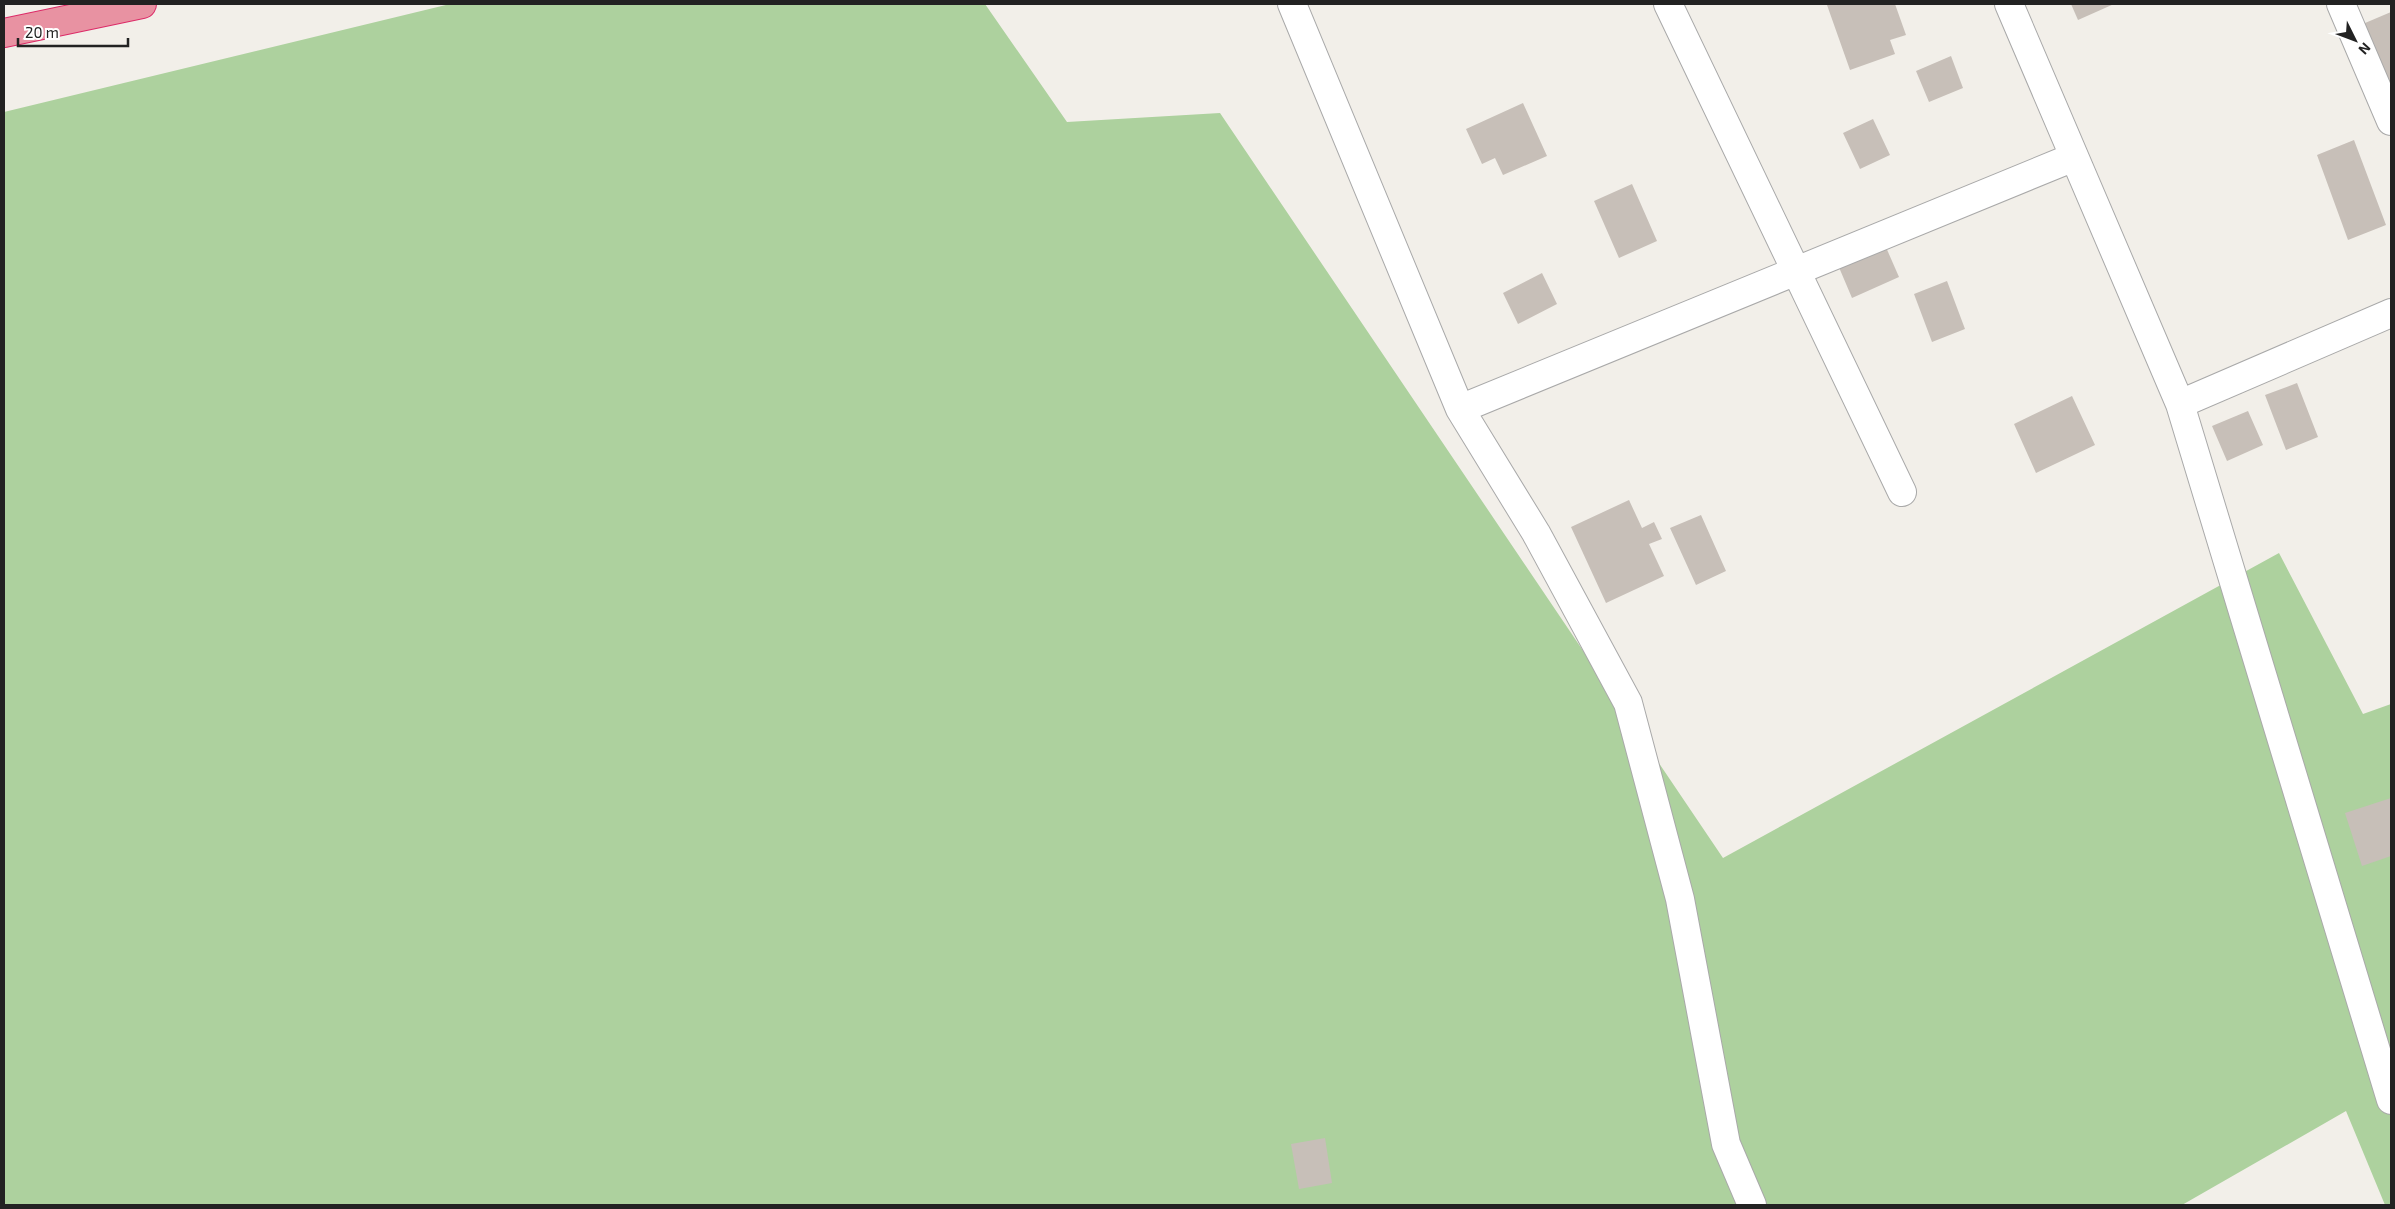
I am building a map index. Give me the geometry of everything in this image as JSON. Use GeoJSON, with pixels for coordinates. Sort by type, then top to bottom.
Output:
{"type":"FeatureCollection","features":[{"type":"Feature","properties":{"kind":"highway"},"geometry":{"type":"LineString","coordinates":[[4,33],[142,4]]}},
{"type":"Feature","properties":{"kind":"street"},"geometry":{"type":"LineString","coordinates":[[1292,4],[1460,408],[1536,533],[1628,703],[1680,899],[1726,1144],[1752,1205]]}},
{"type":"Feature","properties":{"kind":"street"},"geometry":{"type":"LineString","coordinates":[[1668,4],[1902,492]]}},
{"type":"Feature","properties":{"kind":"street"},"geometry":{"type":"LineString","coordinates":[[2008,4],[2180,404],[2391,1100]]}},
{"type":"Feature","properties":{"kind":"street"},"geometry":{"type":"LineString","coordinates":[[2341,4],[2391,120]]}},
{"type":"Feature","properties":{"kind":"street"},"geometry":{"type":"LineString","coordinates":[[1460,408],[2074,157]]}},
{"type":"Feature","properties":{"kind":"street"},"geometry":{"type":"LineString","coordinates":[[2180,404],[2391,314]]}},
{"type":"Feature","properties":{"kind":"green space"},"geometry":{"type":"Polygon","coordinates":[[[450,4],[985,4],[1067,122],[1220,113],[1723,858],[2279,553],[2363,714],[2391,704],[2391,1205],[2385,1205],[2346,1111],[2182,1205],[4,1205],[4,112],[450,4]]]}},
{"type":"Feature","properties":{"kind":"building"},"geometry":{"type":"Polygon","coordinates":[[[1895,4],[1906,35],[1890,40],[1895,54],[1850,70],[1827,5],[1895,4]]]}},
{"type":"Feature","properties":{"kind":"building"},"geometry":{"type":"Polygon","coordinates":[[[2071,4],[2114,4],[2078,20],[2071,4]]]}},
{"type":"Feature","properties":{"kind":"building"},"geometry":{"type":"Polygon","coordinates":[[[2391,12],[2391,81],[2381,85],[2358,26],[2391,12]]]}},
{"type":"Feature","properties":{"kind":"building"},"geometry":{"type":"Polygon","coordinates":[[[1951,56],[1963,88],[1929,102],[1916,71],[1951,56]]]}},
{"type":"Feature","properties":{"kind":"building"},"geometry":{"type":"Polygon","coordinates":[[[1523,103],[1547,156],[1503,175],[1495,158],[1482,164],[1466,129],[1523,103]]]}},
{"type":"Feature","properties":{"kind":"building"},"geometry":{"type":"Polygon","coordinates":[[[1873,119],[1890,155],[1860,169],[1843,133],[1873,119]]]}},
{"type":"Feature","properties":{"kind":"building"},"geometry":{"type":"Polygon","coordinates":[[[2354,140],[2386,225],[2348,240],[2317,155],[2354,140]]]}},
{"type":"Feature","properties":{"kind":"building"},"geometry":{"type":"Polygon","coordinates":[[[1632,184],[1657,241],[1619,258],[1594,201],[1632,184]]]}},
{"type":"Feature","properties":{"kind":"building"},"geometry":{"type":"Polygon","coordinates":[[[1885,245],[1899,277],[1852,298],[1838,265],[1885,245]]]}},
{"type":"Feature","properties":{"kind":"building"},"geometry":{"type":"Polygon","coordinates":[[[1542,273],[1557,304],[1518,324],[1503,293],[1542,273]]]}},
{"type":"Feature","properties":{"kind":"building"},"geometry":{"type":"Polygon","coordinates":[[[1947,281],[1965,329],[1932,342],[1914,294],[1947,281]]]}},
{"type":"Feature","properties":{"kind":"building"},"geometry":{"type":"Polygon","coordinates":[[[2297,383],[2318,437],[2286,450],[2265,395],[2297,383]]]}},
{"type":"Feature","properties":{"kind":"building"},"geometry":{"type":"Polygon","coordinates":[[[2072,396],[2095,445],[2036,473],[2014,424],[2072,396]]]}},
{"type":"Feature","properties":{"kind":"building"},"geometry":{"type":"Polygon","coordinates":[[[2248,411],[2263,445],[2227,461],[2212,426],[2248,411]]]}},
{"type":"Feature","properties":{"kind":"building"},"geometry":{"type":"Polygon","coordinates":[[[1629,500],[1642,528],[1654,522],[1662,539],[1649,544],[1664,576],[1606,603],[1571,527],[1629,500]]]}},
{"type":"Feature","properties":{"kind":"building"},"geometry":{"type":"Polygon","coordinates":[[[1701,515],[1726,571],[1696,585],[1670,528],[1701,515]]]}},
{"type":"Feature","properties":{"kind":"building"},"geometry":{"type":"Polygon","coordinates":[[[2391,798],[2391,856],[2362,866],[2345,813],[2391,798]]]}},
{"type":"Feature","properties":{"kind":"building"},"geometry":{"type":"Polygon","coordinates":[[[1325,1138],[1332,1183],[1299,1189],[1291,1144],[1325,1138]]]}}]}
